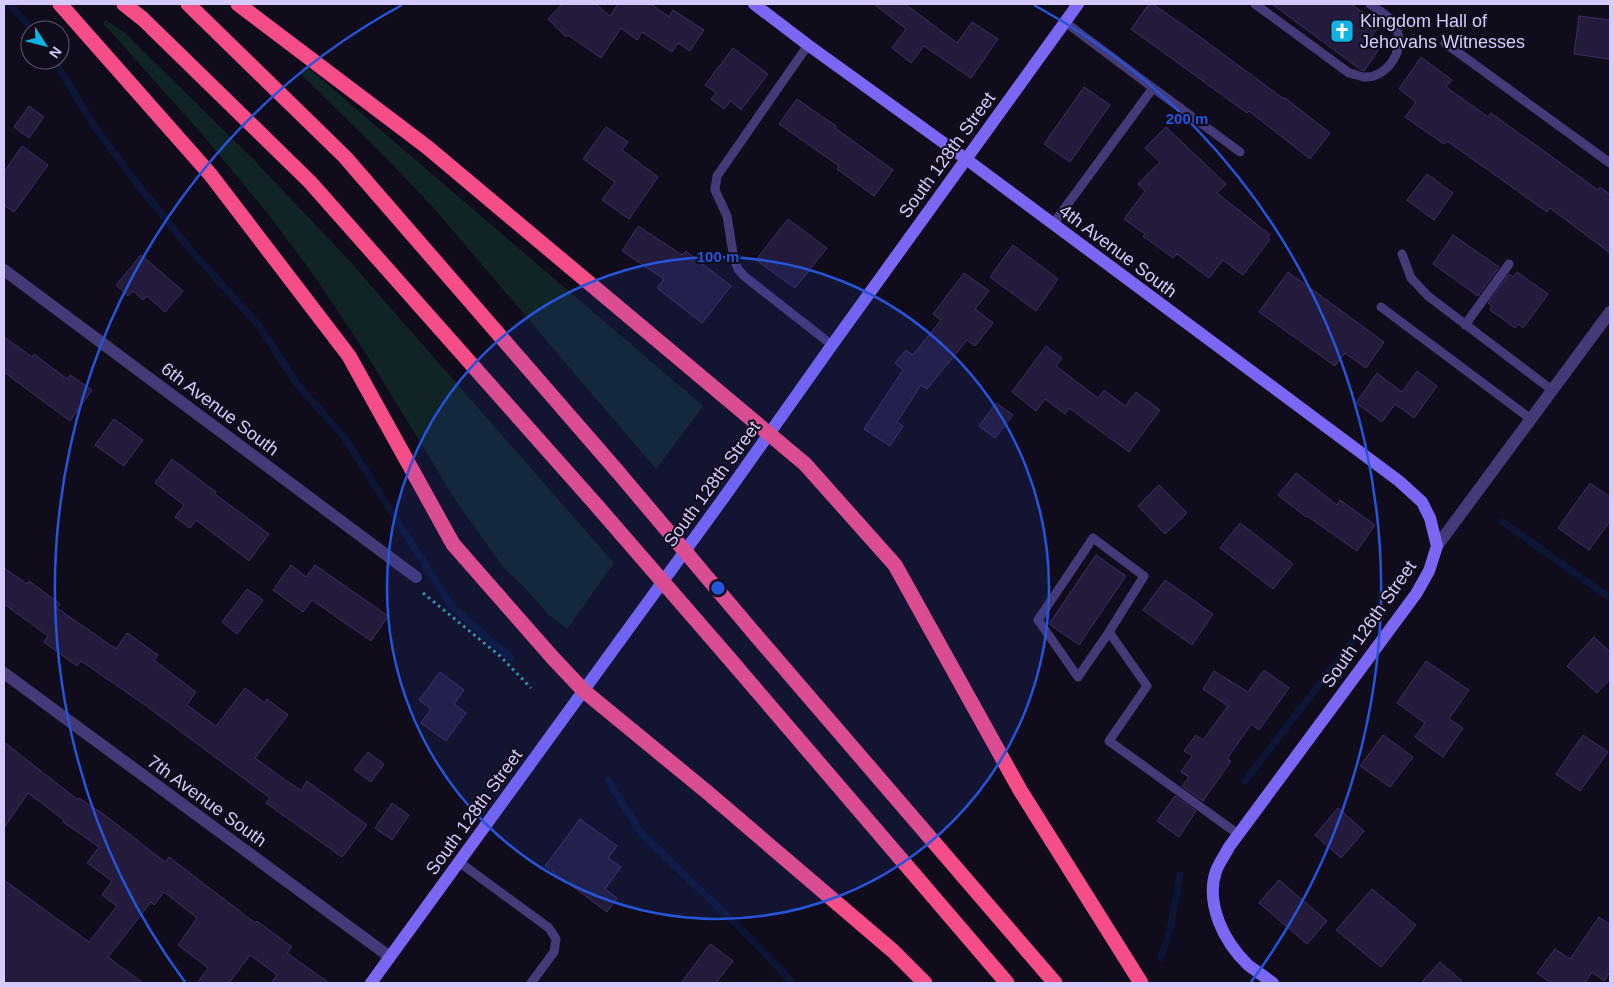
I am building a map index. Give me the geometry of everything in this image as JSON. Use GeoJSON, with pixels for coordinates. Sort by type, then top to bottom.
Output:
{"type":"FeatureCollection","features":[{"type":"Feature","properties":{"kind":"highway"},"geometry":{"type":"LineString","coordinates":[[60,4],[210,174],[350,356],[453,544],[584,691],[823,891],[893,951],[925,983]]}},
{"type":"Feature","properties":{"kind":"highway"},"geometry":{"type":"LineString","coordinates":[[124,4],[143,19],[310,182],[598,506],[1007,983]]}},
{"type":"Feature","properties":{"kind":"highway"},"geometry":{"type":"LineString","coordinates":[[188,4],[345,157],[618,472],[754,634],[1055,983]]}},
{"type":"Feature","properties":{"kind":"highway"},"geometry":{"type":"LineString","coordinates":[[238,4],[427,147],[805,464],[895,566],[1020,790],[1141,983]]}},
{"type":"Feature","properties":{"kind":"street","name":"4th Avenue South"},"geometry":{"type":"LineString","coordinates":[[754,4],[1399,481],[1422,502],[1430,518],[1437,546]]}},
{"type":"Feature","properties":{"kind":"street","name":"South 128th Street"},"geometry":{"type":"LineString","coordinates":[[371,983],[584,691],[1078,4]]}},
{"type":"Feature","properties":{"kind":"street","name":"6th Avenue South"},"geometry":{"type":"LineString","coordinates":[[4,270],[416,577]]}},
{"type":"Feature","properties":{"kind":"street","name":"South 126th Street"},"geometry":{"type":"LineString","coordinates":[[1273,983],[1248,964],[1228,942],[1216,916],[1212,891],[1216,871],[1238,834],[1416,594],[1429,571],[1437,546],[1610,312]]}},
{"type":"Feature","properties":{"kind":"street","name":"7th Avenue South"},"geometry":{"type":"LineString","coordinates":[[4,673],[390,958]]}},
{"type":"Feature","properties":{"kind":"lane"},"geometry":{"type":"LineString","coordinates":[[1255,4],[1349,73],[1365,77],[1378,74],[1392,63],[1399,49],[1398,31],[1390,18],[1370,4]]}},
{"type":"Feature","properties":{"kind":"lane"},"geometry":{"type":"LineString","coordinates":[[1065,22],[1240,152]]}},
{"type":"Feature","properties":{"kind":"lane"},"geometry":{"type":"LineString","coordinates":[[1445,42],[1610,163]]}},
{"type":"Feature","properties":{"kind":"lane"},"geometry":{"type":"LineString","coordinates":[[808,45],[717,176],[715,190],[730,225],[734,260],[744,276],[832,344]]}},
{"type":"Feature","properties":{"kind":"lane"},"geometry":{"type":"LineString","coordinates":[[1054,224],[1153,88]]}},
{"type":"Feature","properties":{"kind":"lane"},"geometry":{"type":"LineString","coordinates":[[1402,254],[1411,278],[1428,296],[1552,390]]}},
{"type":"Feature","properties":{"kind":"lane"},"geometry":{"type":"LineString","coordinates":[[1465,325],[1509,264]]}},
{"type":"Feature","properties":{"kind":"lane"},"geometry":{"type":"LineString","coordinates":[[1381,307],[1531,419]]}},
{"type":"Feature","properties":{"kind":"lane"},"geometry":{"type":"LineString","coordinates":[[1093,538],[1144,576],[1109,632],[1078,677],[1038,620],[1093,538]]}},
{"type":"Feature","properties":{"kind":"lane"},"geometry":{"type":"LineString","coordinates":[[1109,632],[1147,686],[1109,741],[1238,834]]}},
{"type":"Feature","properties":{"kind":"lane"},"geometry":{"type":"LineString","coordinates":[[460,862],[549,928],[556,939],[554,952],[531,983]]}},
{"type":"Feature","properties":{"kind":"path"},"geometry":{"type":"LineString","coordinates":[[416,577],[427,583],[420,591],[500,656],[531,688]]}},
{"type":"Feature","properties":{"kind":"green space"},"geometry":{"type":"Polygon","coordinates":[[[106,20],[126,34],[252,158],[345,256],[614,563],[567,629],[549,615],[504,568],[458,504],[365,352],[315,277],[268,214],[202,134],[103,23],[106,20]]]}},
{"type":"Feature","properties":{"kind":"green space"},"geometry":{"type":"Polygon","coordinates":[[[303,66],[312,71],[703,406],[656,469],[431,205],[300,73],[303,66]]]}},
{"type":"Feature","properties":{"kind":"building"},"geometry":{"type":"Polygon","coordinates":[[[562,4],[596,4],[610,16],[618,4],[651,4],[669,17],[673,10],[704,30],[690,51],[678,43],[672,52],[642,32],[637,40],[621,28],[601,58],[568,35],[566,37],[548,19],[562,4]]]}},
{"type":"Feature","properties":{"kind":"building"},"geometry":{"type":"Polygon","coordinates":[[[874,4],[905,4],[957,43],[972,22],[998,39],[971,78],[924,46],[911,63],[892,48],[906,29],[874,4]]]}},
{"type":"Feature","properties":{"kind":"building"},"geometry":{"type":"Polygon","coordinates":[[[1149,4],[1153,4],[1200,37],[1330,133],[1310,159],[1249,111],[1247,113],[1131,29],[1149,4]]]}},
{"type":"Feature","properties":{"kind":"building","name":"Kingdom Hall of Jehovahs Witnesses"},"geometry":{"type":"Polygon","coordinates":[[[1272,4],[1351,4],[1380,25],[1370,38],[1381,46],[1364,71],[1361,70],[1272,4]]]}},
{"type":"Feature","properties":{"kind":"building"},"geometry":{"type":"Polygon","coordinates":[[[1579,16],[1610,20],[1610,59],[1574,54],[1579,16]]]}},
{"type":"Feature","properties":{"kind":"building"},"geometry":{"type":"Polygon","coordinates":[[[733,48],[768,74],[741,110],[731,101],[724,109],[711,99],[716,93],[705,85],[733,48]]]}},
{"type":"Feature","properties":{"kind":"building"},"geometry":{"type":"Polygon","coordinates":[[[1421,57],[1452,80],[1446,87],[1488,117],[1491,113],[1598,190],[1600,187],[1610,195],[1610,253],[1550,208],[1547,212],[1447,141],[1444,144],[1405,117],[1416,102],[1399,89],[1421,57]]]}},
{"type":"Feature","properties":{"kind":"building"},"geometry":{"type":"Polygon","coordinates":[[[1084,87],[1110,105],[1070,162],[1044,144],[1084,87]]]}},
{"type":"Feature","properties":{"kind":"building"},"geometry":{"type":"Polygon","coordinates":[[[797,99],[893,170],[874,196],[837,169],[839,166],[779,124],[797,99]]]}},
{"type":"Feature","properties":{"kind":"building"},"geometry":{"type":"Polygon","coordinates":[[[29,106],[44,117],[29,138],[14,127],[29,106]]]}},
{"type":"Feature","properties":{"kind":"building"},"geometry":{"type":"Polygon","coordinates":[[[606,127],[628,142],[622,150],[658,177],[629,219],[602,200],[615,182],[583,159],[606,127]]]}},
{"type":"Feature","properties":{"kind":"building"},"geometry":{"type":"Polygon","coordinates":[[[1166,127],[1226,184],[1217,193],[1269,234],[1269,241],[1243,275],[1223,260],[1209,278],[1177,254],[1173,258],[1124,219],[1145,191],[1138,184],[1160,162],[1145,148],[1166,127]]]}},
{"type":"Feature","properties":{"kind":"building"},"geometry":{"type":"Polygon","coordinates":[[[22,146],[48,165],[14,212],[4,205],[4,172],[22,146]]]}},
{"type":"Feature","properties":{"kind":"building"},"geometry":{"type":"Polygon","coordinates":[[[1427,174],[1453,193],[1434,220],[1407,200],[1427,174]]]}},
{"type":"Feature","properties":{"kind":"building"},"geometry":{"type":"Polygon","coordinates":[[[788,219],[827,248],[795,288],[756,260],[788,219]]]}},
{"type":"Feature","properties":{"kind":"building"},"geometry":{"type":"Polygon","coordinates":[[[638,226],[682,255],[686,251],[731,286],[702,323],[657,288],[664,279],[622,251],[638,226]]]}},
{"type":"Feature","properties":{"kind":"building"},"geometry":{"type":"Polygon","coordinates":[[[1453,235],[1499,267],[1478,296],[1433,264],[1453,235]]]}},
{"type":"Feature","properties":{"kind":"building"},"geometry":{"type":"Polygon","coordinates":[[[1013,245],[1058,279],[1036,311],[990,277],[1013,245]]]}},
{"type":"Feature","properties":{"kind":"building"},"geometry":{"type":"Polygon","coordinates":[[[141,255],[183,291],[165,312],[147,296],[143,300],[133,291],[128,296],[116,285],[141,255]]]}},
{"type":"Feature","properties":{"kind":"building"},"geometry":{"type":"Polygon","coordinates":[[[1288,272],[1384,342],[1366,368],[1345,353],[1335,366],[1259,312],[1288,272]]]}},
{"type":"Feature","properties":{"kind":"building"},"geometry":{"type":"Polygon","coordinates":[[[1517,272],[1548,294],[1523,328],[1518,324],[1515,328],[1490,310],[1492,306],[1488,303],[1509,274],[1513,277],[1517,272]]]}},
{"type":"Feature","properties":{"kind":"building"},"geometry":{"type":"Polygon","coordinates":[[[964,273],[989,291],[975,309],[993,323],[975,346],[967,340],[927,389],[921,385],[897,422],[903,426],[890,446],[864,429],[903,370],[895,363],[906,350],[913,355],[941,320],[933,314],[964,273]]]}},
{"type":"Feature","properties":{"kind":"building"},"geometry":{"type":"Polygon","coordinates":[[[4,337],[32,357],[34,354],[67,379],[70,375],[92,390],[70,421],[4,372],[4,337]]]}},
{"type":"Feature","properties":{"kind":"building"},"geometry":{"type":"Polygon","coordinates":[[[1046,346],[1062,358],[1056,366],[1098,398],[1104,390],[1125,406],[1136,392],[1160,410],[1129,452],[1069,408],[1065,414],[1045,399],[1036,411],[1012,392],[1046,346]]]}},
{"type":"Feature","properties":{"kind":"building"},"geometry":{"type":"Polygon","coordinates":[[[1417,371],[1437,386],[1414,418],[1395,404],[1382,422],[1356,403],[1377,373],[1402,392],[1417,371]]]}},
{"type":"Feature","properties":{"kind":"building"},"geometry":{"type":"Polygon","coordinates":[[[996,403],[1013,415],[995,438],[979,426],[996,403]]]}},
{"type":"Feature","properties":{"kind":"building"},"geometry":{"type":"Polygon","coordinates":[[[114,419],[143,440],[124,466],[95,445],[114,419]]]}},
{"type":"Feature","properties":{"kind":"building"},"geometry":{"type":"Polygon","coordinates":[[[172,459],[269,534],[249,561],[196,520],[190,528],[175,517],[184,505],[155,483],[172,459]]]}},
{"type":"Feature","properties":{"kind":"building"},"geometry":{"type":"Polygon","coordinates":[[[1296,473],[1337,505],[1340,500],[1375,525],[1357,551],[1306,517],[1278,495],[1296,473]]]}},
{"type":"Feature","properties":{"kind":"building"},"geometry":{"type":"Polygon","coordinates":[[[1590,483],[1610,497],[1610,521],[1589,550],[1558,528],[1590,483]]]}},
{"type":"Feature","properties":{"kind":"building"},"geometry":{"type":"Polygon","coordinates":[[[1159,485],[1187,513],[1165,534],[1138,506],[1159,485]]]}},
{"type":"Feature","properties":{"kind":"building"},"geometry":{"type":"Polygon","coordinates":[[[1240,523],[1293,564],[1273,589],[1220,548],[1240,523]]]}},
{"type":"Feature","properties":{"kind":"building"},"geometry":{"type":"Polygon","coordinates":[[[1096,555],[1126,576],[1079,645],[1049,624],[1096,555]]]}},
{"type":"Feature","properties":{"kind":"building"},"geometry":{"type":"Polygon","coordinates":[[[291,565],[306,577],[315,565],[388,616],[371,641],[312,600],[303,612],[273,590],[291,565]]]}},
{"type":"Feature","properties":{"kind":"building"},"geometry":{"type":"Polygon","coordinates":[[[4,568],[27,584],[29,581],[60,604],[57,608],[116,649],[127,633],[158,655],[154,660],[196,692],[187,705],[216,726],[245,688],[265,703],[267,699],[288,715],[255,758],[301,791],[307,781],[367,825],[342,857],[266,803],[270,798],[145,705],[81,661],[77,666],[44,642],[48,636],[4,604],[4,568]]]}},
{"type":"Feature","properties":{"kind":"building"},"geometry":{"type":"Polygon","coordinates":[[[1165,580],[1213,614],[1192,645],[1143,610],[1165,580]]]}},
{"type":"Feature","properties":{"kind":"building"},"geometry":{"type":"Polygon","coordinates":[[[247,589],[263,600],[237,634],[222,622],[247,589]]]}},
{"type":"Feature","properties":{"kind":"building"},"geometry":{"type":"Polygon","coordinates":[[[1594,637],[1610,652],[1610,679],[1597,693],[1567,666],[1594,637]]]}},
{"type":"Feature","properties":{"kind":"building"},"geometry":{"type":"Polygon","coordinates":[[[1426,661],[1469,690],[1449,719],[1463,728],[1443,757],[1415,737],[1425,723],[1397,703],[1426,661]]]}},
{"type":"Feature","properties":{"kind":"building"},"geometry":{"type":"Polygon","coordinates":[[[1264,670],[1289,688],[1259,730],[1251,724],[1227,759],[1231,761],[1203,801],[1182,786],[1189,777],[1181,772],[1192,756],[1184,751],[1196,735],[1203,740],[1228,706],[1203,689],[1214,671],[1248,692],[1264,670]]]}},
{"type":"Feature","properties":{"kind":"building"},"geometry":{"type":"Polygon","coordinates":[[[440,672],[464,690],[454,704],[466,713],[446,741],[421,723],[431,709],[419,700],[440,672]]]}},
{"type":"Feature","properties":{"kind":"building"},"geometry":{"type":"Polygon","coordinates":[[[1383,735],[1413,757],[1390,787],[1360,766],[1383,735]]]}},
{"type":"Feature","properties":{"kind":"building"},"geometry":{"type":"Polygon","coordinates":[[[1583,735],[1608,752],[1580,791],[1556,774],[1583,735]]]}},
{"type":"Feature","properties":{"kind":"building"},"geometry":{"type":"Polygon","coordinates":[[[4,742],[78,800],[79,798],[106,816],[165,862],[169,857],[255,923],[257,921],[292,947],[287,953],[329,983],[271,983],[277,975],[250,955],[229,983],[197,983],[208,968],[178,945],[197,918],[164,892],[154,905],[151,902],[108,957],[143,983],[4,983],[4,880],[89,942],[117,906],[102,895],[112,881],[87,863],[99,847],[63,822],[64,820],[28,793],[4,828],[4,742]]]}},
{"type":"Feature","properties":{"kind":"building"},"geometry":{"type":"Polygon","coordinates":[[[368,752],[384,764],[371,782],[354,770],[368,752]]]}},
{"type":"Feature","properties":{"kind":"building"},"geometry":{"type":"Polygon","coordinates":[[[1175,796],[1196,811],[1179,837],[1157,821],[1175,796]]]}},
{"type":"Feature","properties":{"kind":"building"},"geometry":{"type":"Polygon","coordinates":[[[392,803],[409,815],[392,840],[375,828],[392,803]]]}},
{"type":"Feature","properties":{"kind":"building"},"geometry":{"type":"Polygon","coordinates":[[[1338,808],[1364,831],[1341,858],[1315,835],[1338,808]]]}},
{"type":"Feature","properties":{"kind":"building"},"geometry":{"type":"Polygon","coordinates":[[[580,819],[617,846],[608,858],[621,867],[605,889],[617,898],[607,912],[545,866],[580,819]]]}},
{"type":"Feature","properties":{"kind":"building"},"geometry":{"type":"Polygon","coordinates":[[[1279,880],[1327,921],[1307,944],[1259,903],[1279,880]]]}},
{"type":"Feature","properties":{"kind":"building"},"geometry":{"type":"Polygon","coordinates":[[[1372,889],[1416,925],[1381,967],[1336,930],[1372,889]]]}},
{"type":"Feature","properties":{"kind":"building"},"geometry":{"type":"Polygon","coordinates":[[[1599,917],[1610,925],[1610,972],[1604,981],[1592,972],[1585,983],[1551,983],[1537,973],[1555,949],[1570,959],[1599,917]]]}},
{"type":"Feature","properties":{"kind":"building"},"geometry":{"type":"Polygon","coordinates":[[[710,944],[733,961],[716,983],[681,983],[710,944]]]}},
{"type":"Feature","properties":{"kind":"building"},"geometry":{"type":"Polygon","coordinates":[[[1440,962],[1464,983],[1421,983],[1440,962]]]}},
{"type":"Feature","properties":{"kind":"waterway"},"geometry":{"type":"LineString","coordinates":[[10,4],[24,20]]}},
{"type":"Feature","properties":{"kind":"waterway"},"geometry":{"type":"LineString","coordinates":[[60,70],[95,127],[138,185],[190,249],[260,327],[297,384],[344,437],[452,607],[510,657]]}},
{"type":"Feature","properties":{"kind":"waterway"},"geometry":{"type":"LineString","coordinates":[[1503,522],[1610,598]]}},
{"type":"Feature","properties":{"kind":"waterway"},"geometry":{"type":"LineString","coordinates":[[1245,781],[1379,607]]}},
{"type":"Feature","properties":{"kind":"waterway"},"geometry":{"type":"LineString","coordinates":[[608,780],[641,833],[745,933],[793,983]]}},
{"type":"Feature","properties":{"kind":"waterway"},"geometry":{"type":"LineString","coordinates":[[1161,958],[1170,930],[1180,875]]}},
{"type":"Feature","properties":{"kind":"place","name":"Kingdom Hall of Jehovahs Witnesses"},"geometry":{"type":"Point","coordinates":[1342,31]}}]}
